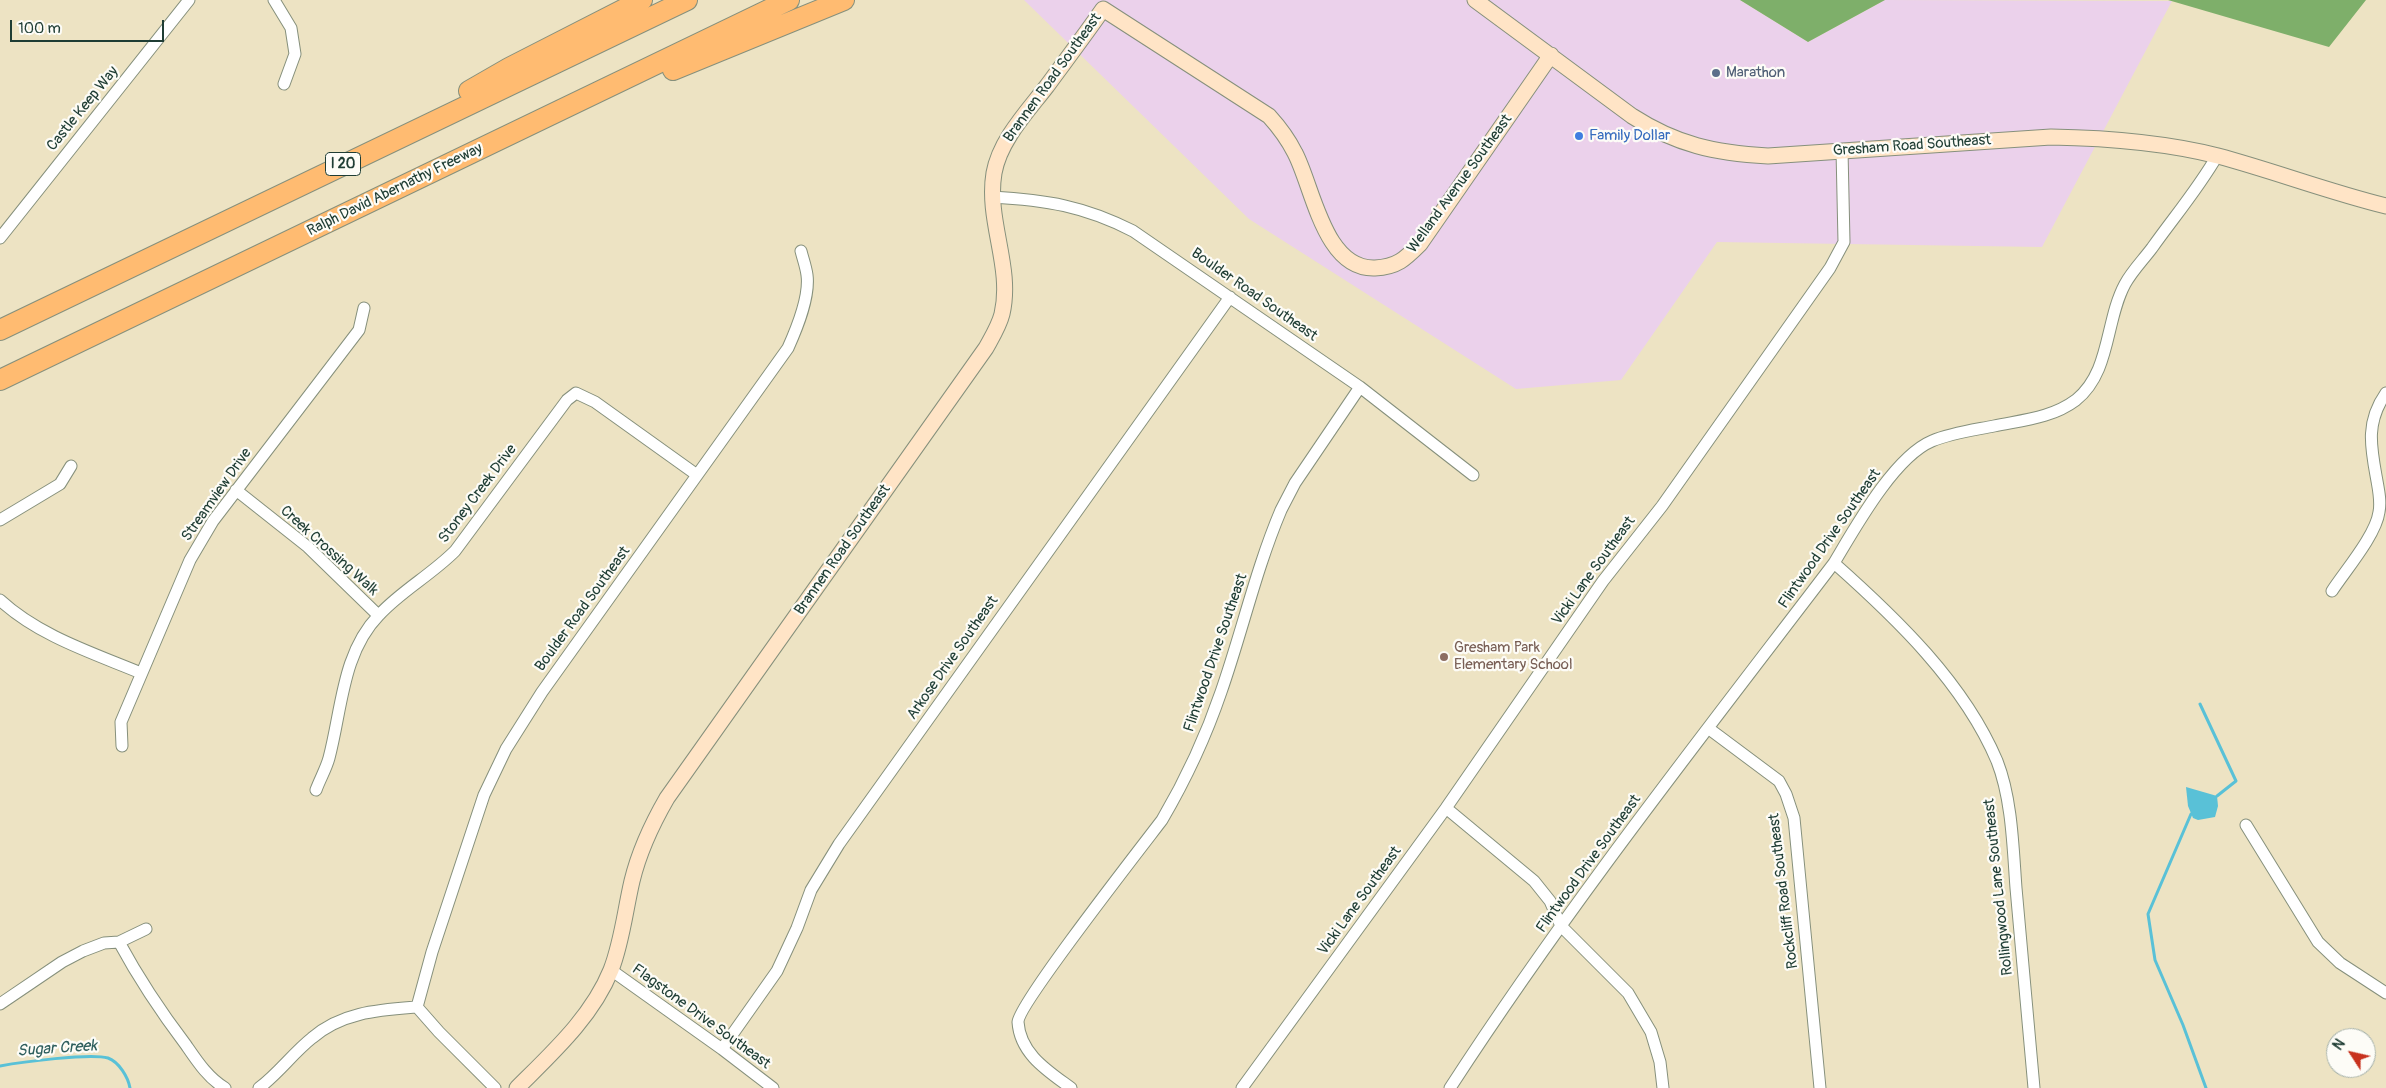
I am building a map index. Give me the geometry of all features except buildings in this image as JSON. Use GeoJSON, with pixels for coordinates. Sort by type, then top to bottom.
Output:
{"type":"FeatureCollection","features":[{"type":"Feature","properties":{"kind":"highway"},"geometry":{"type":"LineString","coordinates":[[352,160],[509,68],[642,0]]}},
{"type":"Feature","properties":{"kind":"highway","name":"I 20"},"geometry":{"type":"LineString","coordinates":[[0,330],[687,0]]}},
{"type":"Feature","properties":{"kind":"highway","name":"Ralph David Abernathy Freeway"},"geometry":{"type":"LineString","coordinates":[[0,380],[789,0]]}},
{"type":"Feature","properties":{"kind":"highway"},"geometry":{"type":"LineString","coordinates":[[479,150],[844,0]]}},
{"type":"Feature","properties":{"kind":"street","name":"Castle Keep Way"},"geometry":{"type":"LineString","coordinates":[[0,238],[189,0]]}},
{"type":"Feature","properties":{"kind":"street"},"geometry":{"type":"LineString","coordinates":[[274,0],[291,28],[295,54],[284,84]]}},
{"type":"Feature","properties":{"kind":"street","name":"Gresham Road Southeast"},"geometry":{"type":"LineString","coordinates":[[1475,0],[1645,125],[1692,146],[1728,154],[1768,156],[2051,137],[2097,138],[2143,142],[2218,156],[2386,206]]}},
{"type":"Feature","properties":{"kind":"street","name":"Welland Avenue Southeast"},"geometry":{"type":"LineString","coordinates":[[1108,5],[1269,116],[1281,129],[1296,154],[1326,231],[1338,251],[1356,264],[1370,268],[1386,267],[1404,260],[1420,244],[1550,56]]}},
{"type":"Feature","properties":{"kind":"street","name":"Brannen Road Southeast"},"geometry":{"type":"LineString","coordinates":[[517,1088],[560,1045],[579,1022],[598,995],[611,970],[638,860],[663,804],[986,348],[996,330],[1002,314],[1004,295],[1003,274],[993,216],[994,173],[1007,142],[1108,5]]}},
{"type":"Feature","properties":{"kind":"street","name":"Vicki Lane Southeast"},"geometry":{"type":"LineString","coordinates":[[1242,1088],[1446,808],[1604,581],[1662,506],[1830,268],[1844,242],[1842,150]]}},
{"type":"Feature","properties":{"kind":"street","name":"Flintwood Drive Southeast"},"geometry":{"type":"LineString","coordinates":[[1450,1088],[1494,1021],[1561,926],[1708,728],[1834,564],[1878,493],[1909,456],[1931,441],[1972,430],[2055,414],[2077,399],[2092,383],[2109,340],[2113,310],[2126,283],[2198,188],[2218,156]]}},
{"type":"Feature","properties":{"kind":"street","name":"Boulder Road Southeast"},"geometry":{"type":"LineString","coordinates":[[992,196],[1054,202],[1115,222],[1155,245],[1360,387],[1472,475]]}},
{"type":"Feature","properties":{"kind":"street","name":"Boulder Road Southeast"},"geometry":{"type":"LineString","coordinates":[[417,1007],[432,952],[484,795],[506,749],[542,692],[784,354],[797,329],[804,306],[807,276],[801,251]]}},
{"type":"Feature","properties":{"kind":"street","name":"Arkose Drive Southeast"},"geometry":{"type":"LineString","coordinates":[[722,1049],[777,971],[798,928],[811,890],[839,844],[1230,297]]}},
{"type":"Feature","properties":{"kind":"street","name":"Streamview Drive"},"geometry":{"type":"LineString","coordinates":[[122,746],[121,722],[190,560],[213,521],[359,330],[364,308]]}},
{"type":"Feature","properties":{"kind":"street","name":"Flintwood Drive Southeast"},"geometry":{"type":"LineString","coordinates":[[1071,1088],[1029,1053],[1021,1040],[1018,1020],[1036,990],[1170,807],[1191,766],[1218,700],[1281,510],[1295,483],[1360,387]]}},
{"type":"Feature","properties":{"kind":"street","name":"Stoney Creek Drive"},"geometry":{"type":"LineString","coordinates":[[316,790],[329,760],[349,664],[363,637],[378,615],[437,569],[455,551],[575,388],[698,475]]}},
{"type":"Feature","properties":{"kind":"street"},"geometry":{"type":"LineString","coordinates":[[2332,591],[2370,536],[2379,513],[2380,463],[2370,446],[2372,421],[2386,393]]}},
{"type":"Feature","properties":{"kind":"street"},"geometry":{"type":"LineString","coordinates":[[0,520],[60,484],[71,466]]}},
{"type":"Feature","properties":{"kind":"street","name":"Creek Crossing Walk"},"geometry":{"type":"LineString","coordinates":[[236,490],[308,547],[378,615]]}},
{"type":"Feature","properties":{"kind":"street","name":"Rollingwood Lane Southeast"},"geometry":{"type":"LineString","coordinates":[[1834,564],[1890,613],[1934,664],[1967,708],[1985,737],[1997,763],[2010,814],[2034,1088]]}},
{"type":"Feature","properties":{"kind":"street"},"geometry":{"type":"LineString","coordinates":[[0,600],[14,613],[41,629],[141,673]]}},
{"type":"Feature","properties":{"kind":"street","name":"Rockcliff Road Southeast"},"geometry":{"type":"LineString","coordinates":[[1708,728],[1779,781],[1786,794],[1794,818],[1820,1088]]}},
{"type":"Feature","properties":{"kind":"street"},"geometry":{"type":"LineString","coordinates":[[1446,808],[1534,881],[1550,901],[1561,926],[1618,981],[1637,1005],[1656,1047],[1663,1088]]}},
{"type":"Feature","properties":{"kind":"street"},"geometry":{"type":"LineString","coordinates":[[2246,825],[2318,942],[2340,963],[2386,993]]}},
{"type":"Feature","properties":{"kind":"street"},"geometry":{"type":"LineString","coordinates":[[0,1004],[62,962],[83,951],[104,943],[120,942],[146,929]]}},
{"type":"Feature","properties":{"kind":"street"},"geometry":{"type":"LineString","coordinates":[[120,942],[156,1006],[208,1075],[225,1088]]}},
{"type":"Feature","properties":{"kind":"street","name":"Flagstone Drive Southeast"},"geometry":{"type":"LineString","coordinates":[[611,970],[773,1088]]}},
{"type":"Feature","properties":{"kind":"street"},"geometry":{"type":"LineString","coordinates":[[259,1088],[280,1071],[312,1037],[339,1020],[356,1014],[417,1007],[438,1032],[495,1088]]}},
{"type":"Feature","properties":{"kind":"shaded area"},"geometry":{"type":"Polygon","coordinates":[[[1024,0],[1740,0],[1808,42],[1885,0],[2172,1],[2042,247],[1717,242],[1621,380],[1516,389],[1249,219],[1024,0]]]}},
{"type":"Feature","properties":{"kind":"green space"},"geometry":{"type":"Polygon","coordinates":[[[1740,0],[1885,0],[1808,42],[1740,0]]]}},
{"type":"Feature","properties":{"kind":"green space"},"geometry":{"type":"Polygon","coordinates":[[[2168,0],[2366,0],[2329,47],[2168,0]]]}},
{"type":"Feature","properties":{"kind":"water"},"geometry":{"type":"Polygon","coordinates":[[[2186,787],[2217,796],[2218,806],[2215,817],[2198,820],[2193,818],[2188,806],[2186,787]]]}},
{"type":"Feature","properties":{"kind":"waterway"},"geometry":{"type":"LineString","coordinates":[[2200,704],[2236,781],[2217,796]]}},
{"type":"Feature","properties":{"kind":"waterway"},"geometry":{"type":"LineString","coordinates":[[2191,814],[2148,914],[2155,960],[2183,1025],[2206,1088]]}},
{"type":"Feature","properties":{"kind":"waterway","name":"Sugar Creek"},"geometry":{"type":"LineString","coordinates":[[0,1066],[71,1057],[108,1058],[122,1070],[130,1088]]}},
{"type":"Feature","properties":{"kind":"place","name":"Marathon"},"geometry":{"type":"Point","coordinates":[1716,73]}},
{"type":"Feature","properties":{"kind":"place","name":"Family Dollar"},"geometry":{"type":"Point","coordinates":[1579,136]}},
{"type":"Feature","properties":{"kind":"place","name":"Gresham Park Elementary School"},"geometry":{"type":"Point","coordinates":[1444,657]}}]}
